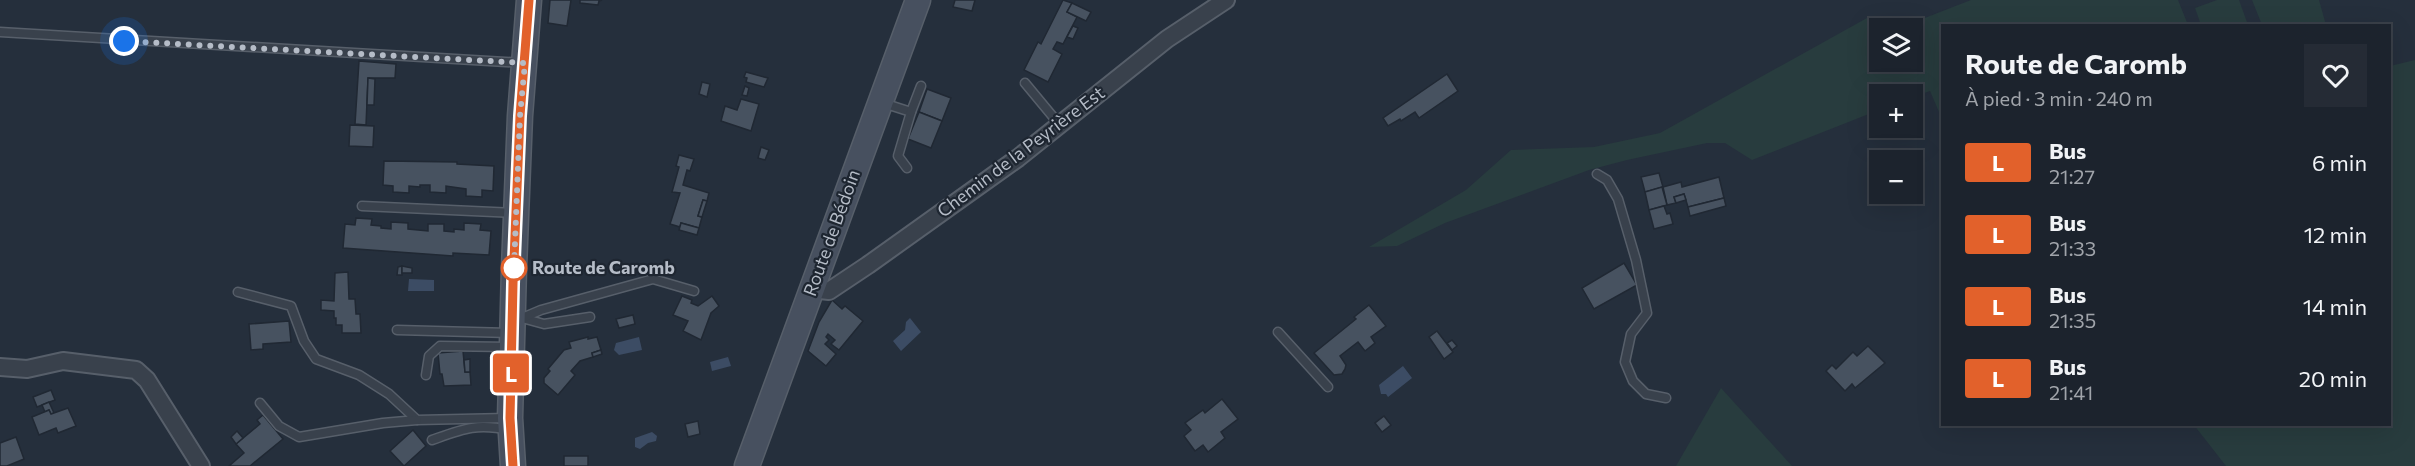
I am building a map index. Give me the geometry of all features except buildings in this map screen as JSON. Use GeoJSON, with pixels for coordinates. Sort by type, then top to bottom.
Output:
{"type":"FeatureCollection","features":[{"type":"Feature","properties":{"kind":"main road"},"geometry":{"type":"LineString","coordinates":[[513,466],[510,424],[516,213],[520,116],[529,0]]}},
{"type":"Feature","properties":{"kind":"main road","name":"Route de Bédoin"},"geometry":{"type":"LineString","coordinates":[[747,466],[918,0]]}},
{"type":"Feature","properties":{"kind":"street","name":"Chemin de la Peyrière Est"},"geometry":{"type":"LineString","coordinates":[[811,289],[829,291],[840,284],[1018,158],[1167,39],[1226,0]]}},
{"type":"Feature","properties":{"kind":"street"},"geometry":{"type":"LineString","coordinates":[[0,367],[27,369],[63,361],[136,370],[147,380],[201,466]]}},
{"type":"Feature","properties":{"kind":"lane"},"geometry":{"type":"LineString","coordinates":[[0,32],[525,63]]}},
{"type":"Feature","properties":{"kind":"lane"},"geometry":{"type":"LineString","coordinates":[[1025,83],[1059,124]]}},
{"type":"Feature","properties":{"kind":"lane"},"geometry":{"type":"LineString","coordinates":[[907,168],[898,156],[921,86]]}},
{"type":"Feature","properties":{"kind":"lane"},"geometry":{"type":"LineString","coordinates":[[879,102],[911,112]]}},
{"type":"Feature","properties":{"kind":"lane"},"geometry":{"type":"LineString","coordinates":[[1597,174],[1607,180],[1618,199],[1636,260],[1647,313],[1631,334],[1625,362],[1633,381],[1646,394],[1666,398]]}},
{"type":"Feature","properties":{"kind":"lane"},"geometry":{"type":"LineString","coordinates":[[362,206],[516,213]]}},
{"type":"Feature","properties":{"kind":"lane"},"geometry":{"type":"LineString","coordinates":[[397,330],[514,330],[541,310],[653,279],[694,291]]}},
{"type":"Feature","properties":{"kind":"lane"},"geometry":{"type":"LineString","coordinates":[[238,292],[291,306],[304,341],[316,359],[359,375],[389,394],[417,420]]}},
{"type":"Feature","properties":{"kind":"lane"},"geometry":{"type":"LineString","coordinates":[[426,375],[429,356],[440,346],[544,324],[590,317]]}},
{"type":"Feature","properties":{"kind":"lane"},"geometry":{"type":"LineString","coordinates":[[1278,332],[1328,387]]}},
{"type":"Feature","properties":{"kind":"lane"},"geometry":{"type":"LineString","coordinates":[[261,403],[279,426],[299,437],[383,423],[417,420],[510,424]]}},
{"type":"Feature","properties":{"kind":"lane"},"geometry":{"type":"LineString","coordinates":[[432,440],[471,427],[510,424]]}},
{"type":"Feature","properties":{"kind":"green space"},"geometry":{"type":"Polygon","coordinates":[[[1971,0],[2178,0],[2188,24],[1941,24],[1941,117],[1930,91],[1923,93],[1923,84],[1869,84],[1869,114],[1752,160],[1725,143],[1707,143],[1627,160],[1589,170],[1445,223],[1397,246],[1369,247],[1466,190],[1511,150],[1594,147],[1660,133],[1867,18],[1869,18],[1869,72],[1923,72],[1923,19],[1971,0]]]}},
{"type":"Feature","properties":{"kind":"green space"},"geometry":{"type":"Polygon","coordinates":[[[2217,0],[2239,0],[2248,24],[2201,24],[2195,8],[2217,0]]]}},
{"type":"Feature","properties":{"kind":"green space"},"geometry":{"type":"Polygon","coordinates":[[[2252,0],[2319,0],[2326,24],[2262,24],[2252,0]]]}},
{"type":"Feature","properties":{"kind":"green space"},"geometry":{"type":"Polygon","coordinates":[[[2415,60],[2415,466],[2226,466],[2195,426],[2391,426],[2391,66],[2415,60]]]}},
{"type":"Feature","properties":{"kind":"green space"},"geometry":{"type":"Polygon","coordinates":[[[1721,388],[1792,466],[1676,466],[1721,388]]]}},
{"type":"Feature","properties":{"kind":"water"},"geometry":{"type":"Polygon","coordinates":[[[409,279],[434,280],[434,291],[408,291],[409,279]]]}},
{"type":"Feature","properties":{"kind":"water"},"geometry":{"type":"Polygon","coordinates":[[[910,318],[921,332],[901,351],[893,341],[905,330],[906,322],[910,318]]]}},
{"type":"Feature","properties":{"kind":"water"},"geometry":{"type":"Polygon","coordinates":[[[639,337],[642,350],[619,355],[614,350],[616,343],[639,337]]]}},
{"type":"Feature","properties":{"kind":"water"},"geometry":{"type":"Polygon","coordinates":[[[728,357],[731,366],[712,371],[710,362],[728,357]]]}},
{"type":"Feature","properties":{"kind":"water"},"geometry":{"type":"Polygon","coordinates":[[[1403,366],[1412,378],[1388,397],[1386,394],[1381,394],[1379,385],[1403,366]]]}},
{"type":"Feature","properties":{"kind":"water"},"geometry":{"type":"Polygon","coordinates":[[[652,432],[657,436],[656,441],[640,449],[635,447],[635,438],[652,432]]]}},
{"type":"Feature","properties":{"kind":"bus line","name":"L"},"geometry":{"type":"LineString","coordinates":[[513,466],[510,418],[513,284],[520,116],[529,0]]}},
{"type":"Feature","properties":{"kind":"place","name":"Route de Caromb"},"geometry":{"type":"Point","coordinates":[514,268]}},
{"type":"Feature","properties":{"kind":"route"},"geometry":{"type":"LineString","coordinates":[[124,41],[525,63],[520,116],[514,268]]}}]}
